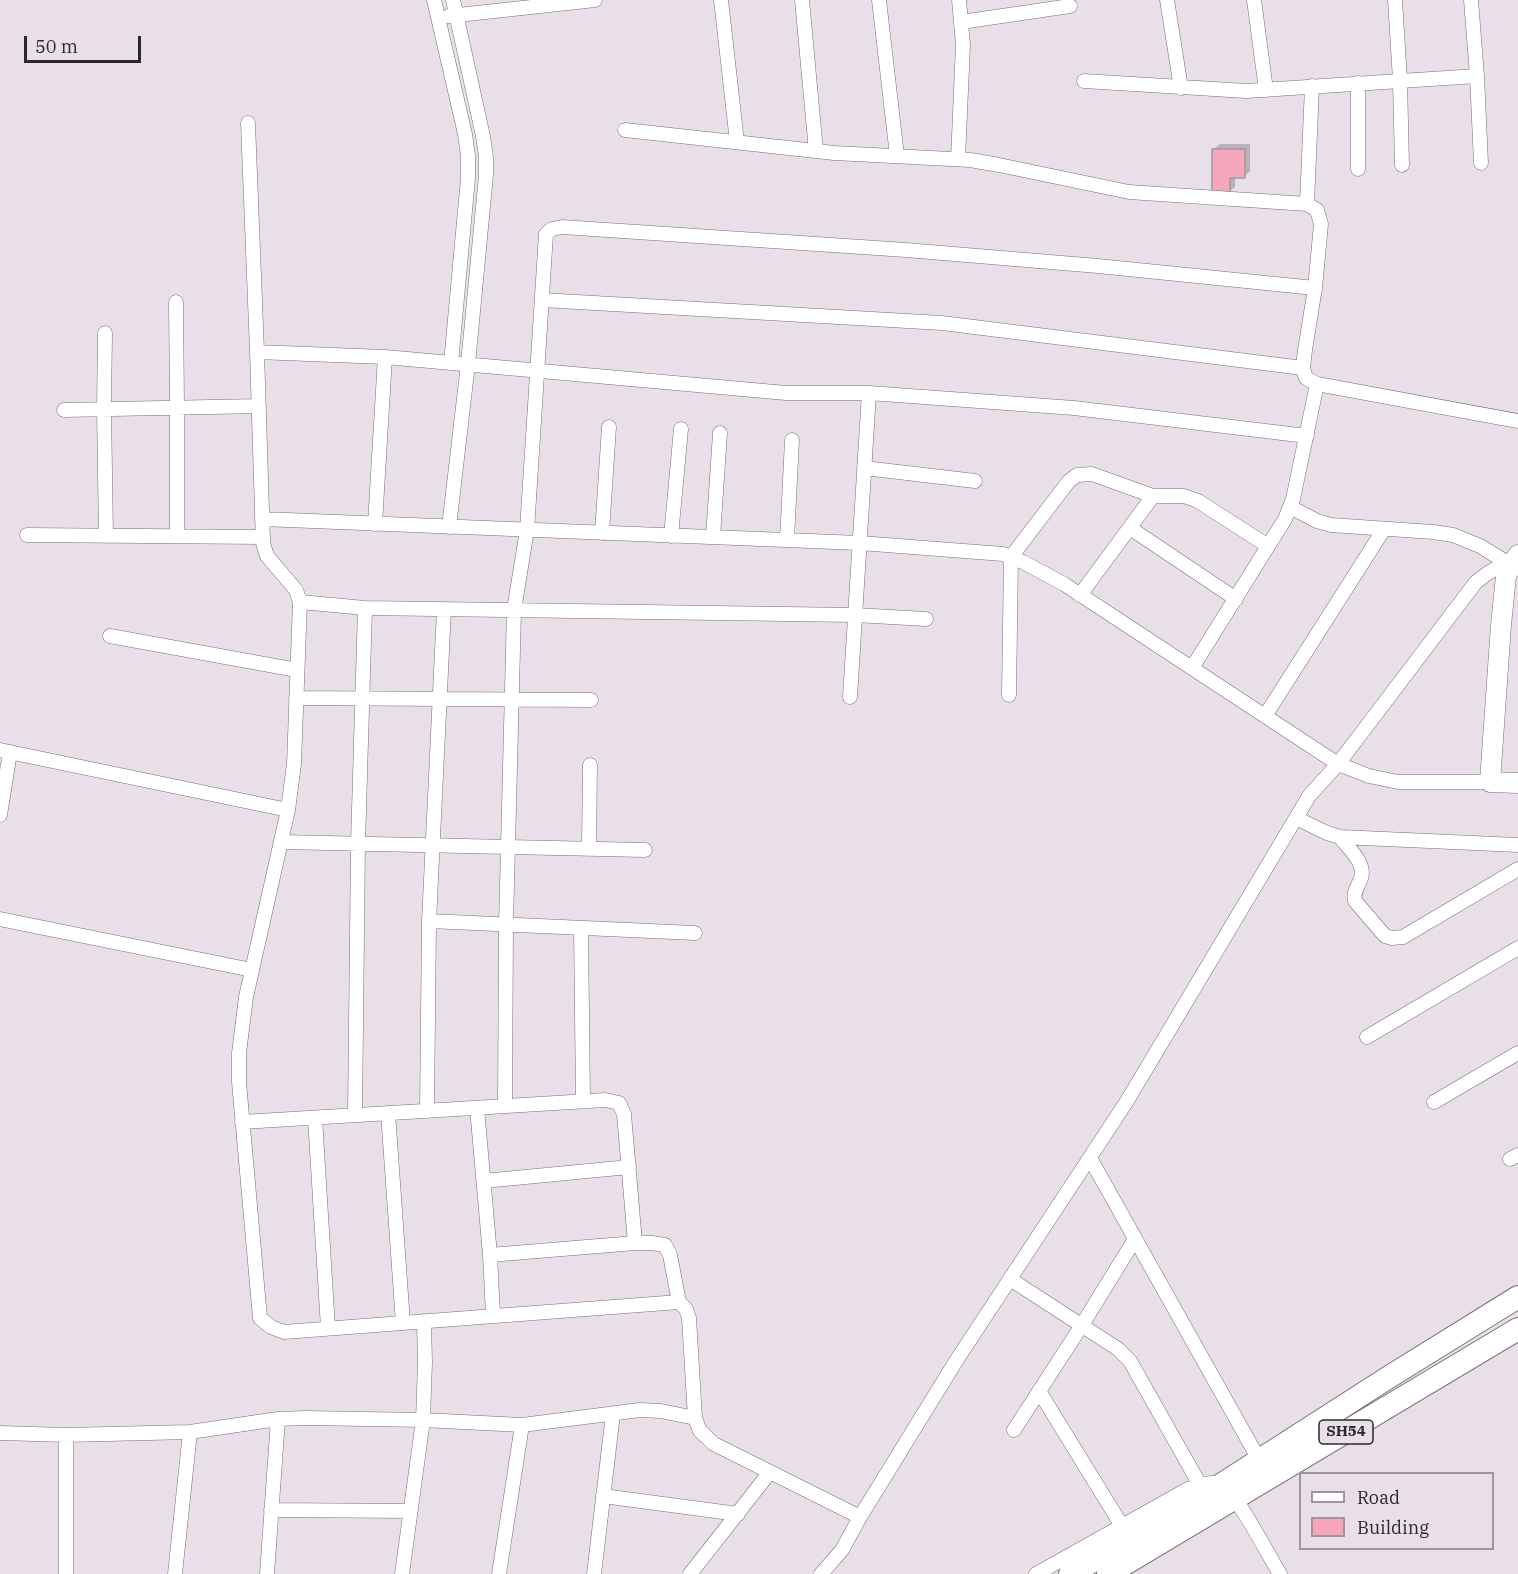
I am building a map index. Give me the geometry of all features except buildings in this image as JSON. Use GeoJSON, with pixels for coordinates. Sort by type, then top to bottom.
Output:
{"type":"FeatureCollection","features":[{"type":"Feature","properties":{"kind":"main road"},"geometry":{"type":"LineString","coordinates":[[1513,565],[1500,636],[1490,782],[1518,783]]}},
{"type":"Feature","properties":{"kind":"main road","name":"SH54"},"geometry":{"type":"LineString","coordinates":[[1108,1574],[1170,1528],[1264,1469],[1389,1377],[1518,1297]]}},
{"type":"Feature","properties":{"kind":"main road","name":"SH54"},"geometry":{"type":"LineString","coordinates":[[1264,1469],[1402,1398],[1518,1329]]}},
{"type":"Feature","properties":{"kind":"main road"},"geometry":{"type":"LineString","coordinates":[[1389,1377],[1402,1398]]}},
{"type":"Feature","properties":{"kind":"main road","name":"SH54"},"geometry":{"type":"LineString","coordinates":[[1070,1574],[1170,1528]]}},
{"type":"Feature","properties":{"kind":"street"},"geometry":{"type":"LineString","coordinates":[[434,0],[468,156],[468,178],[451,363]]}},
{"type":"Feature","properties":{"kind":"street"},"geometry":{"type":"LineString","coordinates":[[448,527],[468,364],[486,175],[483,136],[453,0]]}},
{"type":"Feature","properties":{"kind":"street"},"geometry":{"type":"LineString","coordinates":[[438,18],[595,0]]}},
{"type":"Feature","properties":{"kind":"street"},"geometry":{"type":"LineString","coordinates":[[721,0],[737,142]]}},
{"type":"Feature","properties":{"kind":"street"},"geometry":{"type":"LineString","coordinates":[[802,0],[816,151]]}},
{"type":"Feature","properties":{"kind":"street"},"geometry":{"type":"LineString","coordinates":[[879,0],[897,156]]}},
{"type":"Feature","properties":{"kind":"street"},"geometry":{"type":"LineString","coordinates":[[958,159],[963,45],[959,0]]}},
{"type":"Feature","properties":{"kind":"street"},"geometry":{"type":"LineString","coordinates":[[1167,0],[1181,88]]}},
{"type":"Feature","properties":{"kind":"street"},"geometry":{"type":"LineString","coordinates":[[1254,0],[1266,90]]}},
{"type":"Feature","properties":{"kind":"street"},"geometry":{"type":"LineString","coordinates":[[1395,0],[1402,165]]}},
{"type":"Feature","properties":{"kind":"street"},"geometry":{"type":"LineString","coordinates":[[1471,0],[1481,163]]}},
{"type":"Feature","properties":{"kind":"street"},"geometry":{"type":"LineString","coordinates":[[961,22],[1070,6]]}},
{"type":"Feature","properties":{"kind":"street"},"geometry":{"type":"LineString","coordinates":[[1084,81],[1246,91],[1477,76]]}},
{"type":"Feature","properties":{"kind":"street"},"geometry":{"type":"LineString","coordinates":[[1358,83],[1358,169]]}},
{"type":"Feature","properties":{"kind":"street"},"geometry":{"type":"LineString","coordinates":[[1307,204],[1312,86]]}},
{"type":"Feature","properties":{"kind":"street"},"geometry":{"type":"LineString","coordinates":[[248,123],[262,537],[267,556],[296,590],[300,602],[294,764],[288,810],[246,997],[239,1053],[242,1122],[260,1318],[271,1327],[284,1332],[679,1302]]}},
{"type":"Feature","properties":{"kind":"street"},"geometry":{"type":"LineString","coordinates":[[625,130],[816,151],[958,159],[999,165],[1129,192],[1307,204],[1317,210],[1321,224],[1315,288],[1303,368],[1306,378],[1317,384],[1518,421]]}},
{"type":"Feature","properties":{"kind":"street"},"geometry":{"type":"LineString","coordinates":[[505,1106],[506,924],[514,610],[527,530],[546,234],[562,227],[940,253],[1315,288]]}},
{"type":"Feature","properties":{"kind":"street"},"geometry":{"type":"LineString","coordinates":[[542,300],[942,323],[1303,368]]}},
{"type":"Feature","properties":{"kind":"street"},"geometry":{"type":"LineString","coordinates":[[176,302],[177,536]]}},
{"type":"Feature","properties":{"kind":"street"},"geometry":{"type":"LineString","coordinates":[[105,333],[106,536]]}},
{"type":"Feature","properties":{"kind":"street"},"geometry":{"type":"LineString","coordinates":[[257,352],[385,357],[786,393],[869,393],[1074,408],[1307,436]]}},
{"type":"Feature","properties":{"kind":"street"},"geometry":{"type":"LineString","coordinates":[[375,524],[385,357]]}},
{"type":"Feature","properties":{"kind":"street"},"geometry":{"type":"LineString","coordinates":[[1192,668],[1285,519],[1293,499],[1317,384]]}},
{"type":"Feature","properties":{"kind":"street"},"geometry":{"type":"LineString","coordinates":[[850,697],[869,393]]}},
{"type":"Feature","properties":{"kind":"street"},"geometry":{"type":"LineString","coordinates":[[64,410],[258,406]]}},
{"type":"Feature","properties":{"kind":"street"},"geometry":{"type":"LineString","coordinates":[[602,533],[609,427]]}},
{"type":"Feature","properties":{"kind":"street"},"geometry":{"type":"LineString","coordinates":[[670,536],[681,429]]}},
{"type":"Feature","properties":{"kind":"street"},"geometry":{"type":"LineString","coordinates":[[713,537],[720,433]]}},
{"type":"Feature","properties":{"kind":"street"},"geometry":{"type":"LineString","coordinates":[[787,540],[792,440]]}},
{"type":"Feature","properties":{"kind":"street"},"geometry":{"type":"LineString","coordinates":[[864,468],[975,481]]}},
{"type":"Feature","properties":{"kind":"street"},"geometry":{"type":"LineString","coordinates":[[1009,695],[1011,557],[1069,481],[1077,475],[1092,474],[1153,496],[1184,496],[1198,501],[1268,546]]}},
{"type":"Feature","properties":{"kind":"street"},"geometry":{"type":"LineString","coordinates":[[1080,595],[1153,496]]}},
{"type":"Feature","properties":{"kind":"street"},"geometry":{"type":"LineString","coordinates":[[1290,507],[1317,521],[1331,525],[1453,535],[1480,546],[1513,565]]}},
{"type":"Feature","properties":{"kind":"street"},"geometry":{"type":"LineString","coordinates":[[262,519],[860,543],[1003,554],[1023,561],[1080,595],[1338,764],[1369,776],[1398,782],[1490,782]]}},
{"type":"Feature","properties":{"kind":"street"},"geometry":{"type":"LineString","coordinates":[[1130,528],[1236,599]]}},
{"type":"Feature","properties":{"kind":"street"},"geometry":{"type":"LineString","coordinates":[[1265,716],[1384,529]]}},
{"type":"Feature","properties":{"kind":"street"},"geometry":{"type":"LineString","coordinates":[[27,535],[262,537]]}},
{"type":"Feature","properties":{"kind":"street"},"geometry":{"type":"LineString","coordinates":[[821,1574],[842,1550],[956,1361],[1127,1101],[1309,796],[1338,764],[1476,582],[1488,573],[1513,565]]}},
{"type":"Feature","properties":{"kind":"street"},"geometry":{"type":"LineString","coordinates":[[300,602],[365,608],[855,615],[926,619]]}},
{"type":"Feature","properties":{"kind":"street"},"geometry":{"type":"LineString","coordinates":[[355,1115],[358,843],[365,608]]}},
{"type":"Feature","properties":{"kind":"street"},"geometry":{"type":"LineString","coordinates":[[427,1111],[429,921],[444,609]]}},
{"type":"Feature","properties":{"kind":"street"},"geometry":{"type":"LineString","coordinates":[[110,636],[297,670]]}},
{"type":"Feature","properties":{"kind":"street"},"geometry":{"type":"LineString","coordinates":[[296,698],[591,700]]}},
{"type":"Feature","properties":{"kind":"street"},"geometry":{"type":"LineString","coordinates":[[0,814],[5,751],[288,810]]}},
{"type":"Feature","properties":{"kind":"street"},"geometry":{"type":"LineString","coordinates":[[589,849],[590,765]]}},
{"type":"Feature","properties":{"kind":"street"},"geometry":{"type":"LineString","coordinates":[[1296,818],[1340,837],[1518,845]]}},
{"type":"Feature","properties":{"kind":"street"},"geometry":{"type":"LineString","coordinates":[[1340,837],[1362,868],[1354,893],[1355,900],[1385,936],[1392,938],[1403,937],[1518,868]]}},
{"type":"Feature","properties":{"kind":"street"},"geometry":{"type":"LineString","coordinates":[[281,842],[645,850]]}},
{"type":"Feature","properties":{"kind":"street"},"geometry":{"type":"LineString","coordinates":[[0,919],[252,970]]}},
{"type":"Feature","properties":{"kind":"street"},"geometry":{"type":"LineString","coordinates":[[429,921],[695,933]]}},
{"type":"Feature","properties":{"kind":"street"},"geometry":{"type":"LineString","coordinates":[[581,928],[583,1101]]}},
{"type":"Feature","properties":{"kind":"street"},"geometry":{"type":"LineString","coordinates":[[1367,1037],[1518,948]]}},
{"type":"Feature","properties":{"kind":"street"},"geometry":{"type":"LineString","coordinates":[[1434,1102],[1518,1053]]}},
{"type":"Feature","properties":{"kind":"street"},"geometry":{"type":"LineString","coordinates":[[242,1122],[583,1101],[605,1100],[619,1103],[624,1114],[635,1243]]}},
{"type":"Feature","properties":{"kind":"street"},"geometry":{"type":"LineString","coordinates":[[477,1108],[494,1316]]}},
{"type":"Feature","properties":{"kind":"street"},"geometry":{"type":"LineString","coordinates":[[388,1113],[403,1323]]}},
{"type":"Feature","properties":{"kind":"street"},"geometry":{"type":"LineString","coordinates":[[315,1118],[328,1328]]}},
{"type":"Feature","properties":{"kind":"street"},"geometry":{"type":"LineString","coordinates":[[1090,1158],[1264,1469]]}},
{"type":"Feature","properties":{"kind":"street"},"geometry":{"type":"LineString","coordinates":[[484,1180],[629,1167]]}},
{"type":"Feature","properties":{"kind":"street"},"geometry":{"type":"LineString","coordinates":[[1014,1430],[1135,1239]]}},
{"type":"Feature","properties":{"kind":"street"},"geometry":{"type":"LineString","coordinates":[[490,1255],[635,1243],[665,1245],[670,1255],[679,1302],[686,1309],[689,1318],[696,1418],[700,1431],[714,1444],[860,1517]]}},
{"type":"Feature","properties":{"kind":"street"},"geometry":{"type":"LineString","coordinates":[[1010,1279],[1118,1349],[1130,1361],[1200,1485]]}},
{"type":"Feature","properties":{"kind":"street"},"geometry":{"type":"LineString","coordinates":[[402,1574],[423,1420],[424,1321]]}},
{"type":"Feature","properties":{"kind":"street"},"geometry":{"type":"LineString","coordinates":[[1039,1392],[1122,1526]]}},
{"type":"Feature","properties":{"kind":"street"},"geometry":{"type":"LineString","coordinates":[[0,1433],[66,1435],[190,1432],[278,1419],[423,1420],[522,1425],[640,1410],[661,1411],[696,1418]]}},
{"type":"Feature","properties":{"kind":"street"},"geometry":{"type":"LineString","coordinates":[[594,1574],[613,1414]]}},
{"type":"Feature","properties":{"kind":"street"},"geometry":{"type":"LineString","coordinates":[[267,1574],[278,1419]]}},
{"type":"Feature","properties":{"kind":"street"},"geometry":{"type":"LineString","coordinates":[[499,1574],[522,1425]]}},
{"type":"Feature","properties":{"kind":"street"},"geometry":{"type":"LineString","coordinates":[[176,1574],[190,1432]]}},
{"type":"Feature","properties":{"kind":"street"},"geometry":{"type":"LineString","coordinates":[[66,1435],[66,1574]]}},
{"type":"Feature","properties":{"kind":"street"},"geometry":{"type":"LineString","coordinates":[[691,1574],[770,1472]]}},
{"type":"Feature","properties":{"kind":"street"},"geometry":{"type":"LineString","coordinates":[[1036,1574],[1188,1489],[1211,1483],[1229,1491],[1280,1574]]}},
{"type":"Feature","properties":{"kind":"street"},"geometry":{"type":"LineString","coordinates":[[603,1496],[738,1514]]}},
{"type":"Feature","properties":{"kind":"street"},"geometry":{"type":"LineString","coordinates":[[272,1510],[410,1511]]}}]}
